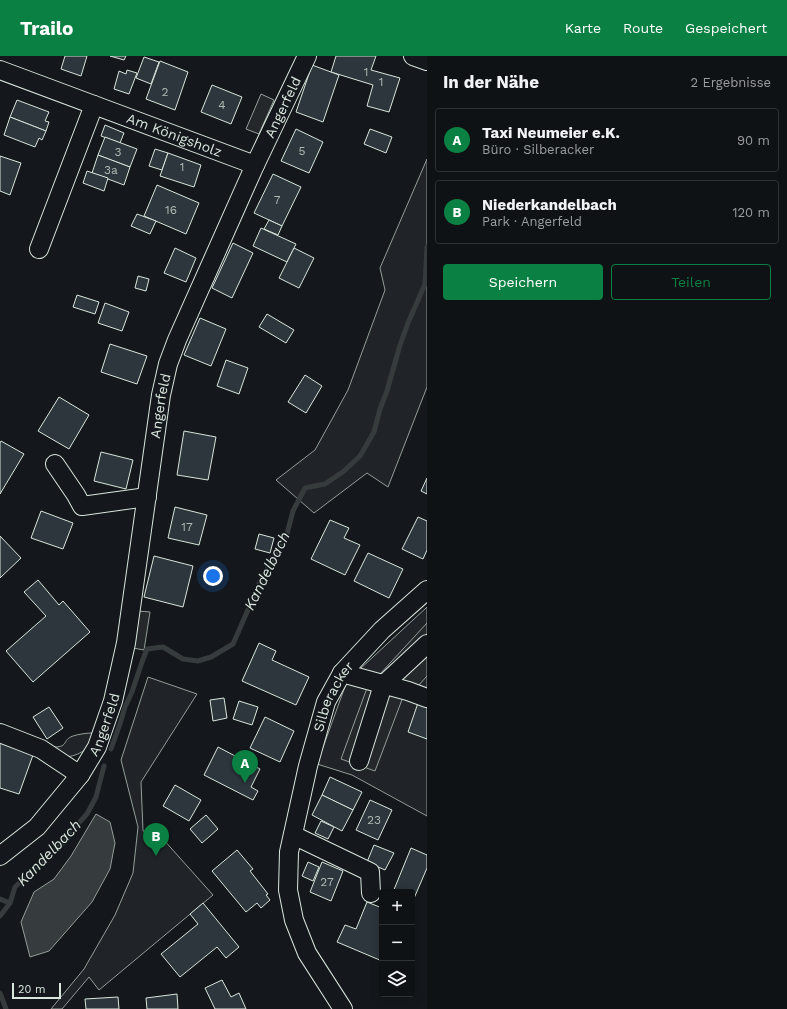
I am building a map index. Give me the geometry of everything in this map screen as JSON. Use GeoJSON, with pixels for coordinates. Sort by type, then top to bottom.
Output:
{"type":"FeatureCollection","features":[{"type":"Feature","properties":{"kind":"street","name":"Angerfeld"},"geometry":{"type":"LineString","coordinates":[[0,856],[37,827],[80,775],[96,747],[113,701],[126,643],[161,395],[168,364],[177,340],[255,165],[307,56]]}},
{"type":"Feature","properties":{"kind":"street"},"geometry":{"type":"LineString","coordinates":[[413,56],[427,62]]}},
{"type":"Feature","properties":{"kind":"street","name":"Am Königsholz"},"geometry":{"type":"LineString","coordinates":[[0,70],[255,165]]}},
{"type":"Feature","properties":{"kind":"street"},"geometry":{"type":"LineString","coordinates":[[39,248],[94,105]]}},
{"type":"Feature","properties":{"kind":"street"},"geometry":{"type":"LineString","coordinates":[[55,464],[82,506],[147,497]]}},
{"type":"Feature","properties":{"kind":"street","name":"Silberacker"},"geometry":{"type":"LineString","coordinates":[[343,1009],[307,953],[294,920],[288,890],[289,852],[308,766],[326,702],[342,673],[382,630],[427,590]]}},
{"type":"Feature","properties":{"kind":"street"},"geometry":{"type":"LineString","coordinates":[[359,761],[383,685],[427,644]]}},
{"type":"Feature","properties":{"kind":"street"},"geometry":{"type":"LineString","coordinates":[[342,673],[408,691],[427,698]]}},
{"type":"Feature","properties":{"kind":"street","name":"Angerfeld"},"geometry":{"type":"LineString","coordinates":[[0,733],[41,749],[80,775]]}},
{"type":"Feature","properties":{"kind":"street"},"geometry":{"type":"LineString","coordinates":[[293,836],[370,872],[371,893]]}},
{"type":"Feature","properties":{"kind":"shaded area"},"geometry":{"type":"Polygon","coordinates":[[[261,94],[274,100],[259,134],[246,129],[261,94]]]}},
{"type":"Feature","properties":{"kind":"shaded area"},"geometry":{"type":"Polygon","coordinates":[[[427,159],[427,387],[388,487],[367,473],[314,513],[276,480],[315,450],[348,390],[385,290],[380,268],[427,159]]]}},
{"type":"Feature","properties":{"kind":"shaded area"},"geometry":{"type":"Polygon","coordinates":[[[427,607],[427,816],[352,775],[317,764],[347,681],[427,607]]]}},
{"type":"Feature","properties":{"kind":"shaded area"},"geometry":{"type":"Polygon","coordinates":[[[138,611],[150,612],[144,650],[133,648],[138,611]]]}},
{"type":"Feature","properties":{"kind":"shaded area"},"geometry":{"type":"Polygon","coordinates":[[[427,623],[427,676],[418,686],[403,697],[375,771],[341,759],[367,688],[427,623]]]}},
{"type":"Feature","properties":{"kind":"shaded area"},"geometry":{"type":"Polygon","coordinates":[[[148,677],[197,694],[141,782],[143,831],[163,839],[213,895],[99,990],[89,977],[62,1009],[51,1009],[84,969],[115,915],[133,873],[138,827],[121,760],[148,677]]]}},
{"type":"Feature","properties":{"kind":"shaded area"},"geometry":{"type":"Polygon","coordinates":[[[93,733],[87,747],[77,754],[67,757],[51,747],[63,745],[73,736],[93,733]]]}},
{"type":"Feature","properties":{"kind":"shaded area"},"geometry":{"type":"Polygon","coordinates":[[[96,814],[110,822],[115,843],[110,869],[92,902],[49,951],[30,957],[21,922],[34,892],[54,879],[71,856],[96,814]]]}},
{"type":"Feature","properties":{"kind":"building"},"geometry":{"type":"Polygon","coordinates":[[[65,56],[87,56],[81,76],[61,69],[65,56]]]}},
{"type":"Feature","properties":{"kind":"building"},"geometry":{"type":"Polygon","coordinates":[[[110,56],[126,56],[124,60],[110,56]]]}},
{"type":"Feature","properties":{"kind":"building"},"geometry":{"type":"Polygon","coordinates":[[[336,56],[376,56],[371,70],[400,78],[389,112],[367,106],[373,85],[331,72],[336,56]]]}},
{"type":"Feature","properties":{"kind":"building"},"geometry":{"type":"Polygon","coordinates":[[[144,57],[159,62],[151,84],[136,78],[144,57]]]}},
{"type":"Feature","properties":{"kind":"building"},"geometry":{"type":"Polygon","coordinates":[[[160,61],[188,72],[175,110],[146,99],[160,61]]]}},
{"type":"Feature","properties":{"kind":"building"},"geometry":{"type":"Polygon","coordinates":[[[312,65],[339,75],[323,122],[296,112],[312,65]]]}},
{"type":"Feature","properties":{"kind":"building"},"geometry":{"type":"Polygon","coordinates":[[[127,70],[137,73],[129,94],[114,89],[119,71],[126,74],[127,70]]]}},
{"type":"Feature","properties":{"kind":"building"},"geometry":{"type":"Polygon","coordinates":[[[212,85],[242,97],[231,124],[201,112],[212,85]]]}},
{"type":"Feature","properties":{"kind":"building"},"geometry":{"type":"Polygon","coordinates":[[[17,100],[49,112],[45,121],[49,122],[46,131],[10,117],[17,100]]]}},
{"type":"Feature","properties":{"kind":"building"},"geometry":{"type":"Polygon","coordinates":[[[10,117],[46,131],[42,140],[39,138],[35,147],[4,135],[10,117]]]}},
{"type":"Feature","properties":{"kind":"building"},"geometry":{"type":"Polygon","coordinates":[[[105,125],[124,133],[120,143],[101,136],[105,125]]]}},
{"type":"Feature","properties":{"kind":"building"},"geometry":{"type":"Polygon","coordinates":[[[296,129],[323,142],[309,173],[281,161],[296,129]]]}},
{"type":"Feature","properties":{"kind":"building"},"geometry":{"type":"Polygon","coordinates":[[[370,129],[392,137],[386,153],[364,144],[370,129]]]}},
{"type":"Feature","properties":{"kind":"building"},"geometry":{"type":"Polygon","coordinates":[[[105,137],[137,149],[130,167],[98,155],[105,137]]]}},
{"type":"Feature","properties":{"kind":"building"},"geometry":{"type":"Polygon","coordinates":[[[155,149],[168,153],[162,170],[149,166],[155,149]]]}},
{"type":"Feature","properties":{"kind":"building"},"geometry":{"type":"Polygon","coordinates":[[[168,153],[201,165],[194,187],[160,176],[168,153]]]}},
{"type":"Feature","properties":{"kind":"building"},"geometry":{"type":"Polygon","coordinates":[[[98,155],[130,167],[124,185],[92,173],[98,155]]]}},
{"type":"Feature","properties":{"kind":"building"},"geometry":{"type":"Polygon","coordinates":[[[0,156],[21,163],[10,195],[0,191],[0,156]]]}},
{"type":"Feature","properties":{"kind":"building"},"geometry":{"type":"Polygon","coordinates":[[[87,171],[108,178],[104,191],[83,183],[87,171]]]}},
{"type":"Feature","properties":{"kind":"building"},"geometry":{"type":"Polygon","coordinates":[[[273,174],[301,187],[282,226],[254,213],[273,174]]]}},
{"type":"Feature","properties":{"kind":"building"},"geometry":{"type":"Polygon","coordinates":[[[157,185],[199,203],[186,234],[144,216],[157,185]]]}},
{"type":"Feature","properties":{"kind":"building"},"geometry":{"type":"Polygon","coordinates":[[[137,214],[156,221],[150,234],[131,226],[137,214]]]}},
{"type":"Feature","properties":{"kind":"building"},"geometry":{"type":"Polygon","coordinates":[[[269,220],[282,226],[278,235],[264,229],[269,220]]]}},
{"type":"Feature","properties":{"kind":"building"},"geometry":{"type":"Polygon","coordinates":[[[261,228],[296,244],[287,262],[253,246],[261,228]]]}},
{"type":"Feature","properties":{"kind":"building"},"geometry":{"type":"Polygon","coordinates":[[[233,243],[253,253],[232,298],[212,288],[233,243]]]}},
{"type":"Feature","properties":{"kind":"building"},"geometry":{"type":"Polygon","coordinates":[[[175,248],[196,258],[186,282],[164,273],[175,248]]]}},
{"type":"Feature","properties":{"kind":"building"},"geometry":{"type":"Polygon","coordinates":[[[294,248],[314,258],[299,288],[279,278],[294,248]]]}},
{"type":"Feature","properties":{"kind":"building"},"geometry":{"type":"Polygon","coordinates":[[[138,276],[149,279],[146,291],[135,288],[138,276]]]}},
{"type":"Feature","properties":{"kind":"building"},"geometry":{"type":"Polygon","coordinates":[[[77,295],[99,302],[95,314],[73,307],[77,295]]]}},
{"type":"Feature","properties":{"kind":"building"},"geometry":{"type":"Polygon","coordinates":[[[105,303],[129,312],[122,331],[98,323],[105,303]]]}},
{"type":"Feature","properties":{"kind":"building"},"geometry":{"type":"Polygon","coordinates":[[[267,314],[294,330],[286,343],[259,327],[267,314]]]}},
{"type":"Feature","properties":{"kind":"building"},"geometry":{"type":"Polygon","coordinates":[[[200,318],[226,329],[211,366],[184,355],[200,318]]]}},
{"type":"Feature","properties":{"kind":"building"},"geometry":{"type":"Polygon","coordinates":[[[110,344],[147,356],[137,384],[101,372],[110,344]]]}},
{"type":"Feature","properties":{"kind":"building"},"geometry":{"type":"Polygon","coordinates":[[[226,360],[248,368],[239,394],[217,386],[226,360]]]}},
{"type":"Feature","properties":{"kind":"building"},"geometry":{"type":"Polygon","coordinates":[[[305,375],[322,386],[306,413],[288,402],[305,375]]]}},
{"type":"Feature","properties":{"kind":"building"},"geometry":{"type":"Polygon","coordinates":[[[59,397],[89,415],[69,449],[38,431],[59,397]]]}},
{"type":"Feature","properties":{"kind":"building"},"geometry":{"type":"Polygon","coordinates":[[[184,431],[216,437],[208,480],[177,475],[184,431]]]}},
{"type":"Feature","properties":{"kind":"building"},"geometry":{"type":"Polygon","coordinates":[[[1,441],[24,454],[0,494],[0,443],[1,441]]]}},
{"type":"Feature","properties":{"kind":"building"},"geometry":{"type":"Polygon","coordinates":[[[101,452],[133,460],[126,489],[94,481],[101,452]]]}},
{"type":"Feature","properties":{"kind":"building"},"geometry":{"type":"Polygon","coordinates":[[[427,478],[427,494],[421,491],[427,478]]]}},
{"type":"Feature","properties":{"kind":"building"},"geometry":{"type":"Polygon","coordinates":[[[175,507],[207,515],[199,545],[168,538],[175,507]]]}},
{"type":"Feature","properties":{"kind":"building"},"geometry":{"type":"Polygon","coordinates":[[[41,511],[73,523],[63,549],[31,538],[41,511]]]}},
{"type":"Feature","properties":{"kind":"building"},"geometry":{"type":"Polygon","coordinates":[[[418,517],[427,521],[427,550],[423,559],[402,549],[418,517]]]}},
{"type":"Feature","properties":{"kind":"building"},"geometry":{"type":"Polygon","coordinates":[[[330,520],[349,528],[344,538],[360,545],[345,575],[311,559],[330,520]]]}},
{"type":"Feature","properties":{"kind":"building"},"geometry":{"type":"Polygon","coordinates":[[[259,534],[274,538],[270,553],[255,549],[259,534]]]}},
{"type":"Feature","properties":{"kind":"building"},"geometry":{"type":"Polygon","coordinates":[[[0,536],[21,558],[0,578],[0,536]]]}},
{"type":"Feature","properties":{"kind":"building"},"geometry":{"type":"Polygon","coordinates":[[[368,553],[403,569],[389,598],[354,581],[368,553]]]}},
{"type":"Feature","properties":{"kind":"building"},"geometry":{"type":"Polygon","coordinates":[[[154,556],[193,566],[183,607],[144,597],[154,556]]]}},
{"type":"Feature","properties":{"kind":"building"},"geometry":{"type":"Polygon","coordinates":[[[38,580],[59,605],[63,601],[90,632],[33,682],[6,651],[46,616],[24,592],[38,580]]]}},
{"type":"Feature","properties":{"kind":"building"},"geometry":{"type":"Polygon","coordinates":[[[259,643],[276,651],[272,660],[309,677],[296,705],[242,681],[259,643]]]}},
{"type":"Feature","properties":{"kind":"building"},"geometry":{"type":"Polygon","coordinates":[[[224,698],[227,718],[213,721],[210,700],[224,698]]]}},
{"type":"Feature","properties":{"kind":"building"},"geometry":{"type":"Polygon","coordinates":[[[419,700],[427,702],[427,739],[408,732],[419,700]]]}},
{"type":"Feature","properties":{"kind":"building"},"geometry":{"type":"Polygon","coordinates":[[[239,701],[258,707],[252,725],[233,719],[239,701]]]}},
{"type":"Feature","properties":{"kind":"building"},"geometry":{"type":"Polygon","coordinates":[[[49,707],[63,728],[47,739],[33,717],[49,707]]]}},
{"type":"Feature","properties":{"kind":"building"},"geometry":{"type":"Polygon","coordinates":[[[265,717],[294,731],[280,762],[250,748],[265,717]]]}},
{"type":"Feature","properties":{"kind":"building"},"geometry":{"type":"Polygon","coordinates":[[[0,743],[33,755],[19,794],[0,788],[0,743]]]}},
{"type":"Feature","properties":{"kind":"building"},"geometry":{"type":"Polygon","coordinates":[[[218,747],[260,769],[251,787],[258,791],[253,800],[204,775],[218,747]]]}},
{"type":"Feature","properties":{"kind":"building"},"geometry":{"type":"Polygon","coordinates":[[[330,777],[362,792],[353,810],[322,795],[330,777]]]}},
{"type":"Feature","properties":{"kind":"building"},"geometry":{"type":"Polygon","coordinates":[[[175,785],[201,800],[189,821],[163,806],[175,785]]]}},
{"type":"Feature","properties":{"kind":"building"},"geometry":{"type":"Polygon","coordinates":[[[322,795],[353,810],[342,831],[312,815],[322,795]]]}},
{"type":"Feature","properties":{"kind":"building"},"geometry":{"type":"Polygon","coordinates":[[[370,800],[392,810],[378,840],[356,830],[370,800]]]}},
{"type":"Feature","properties":{"kind":"building"},"geometry":{"type":"Polygon","coordinates":[[[206,815],[218,829],[202,843],[190,829],[206,815]]]}},
{"type":"Feature","properties":{"kind":"building"},"geometry":{"type":"Polygon","coordinates":[[[321,821],[334,827],[328,839],[315,833],[321,821]]]}},
{"type":"Feature","properties":{"kind":"building"},"geometry":{"type":"Polygon","coordinates":[[[374,845],[394,853],[385,870],[367,862],[374,845]]]}},
{"type":"Feature","properties":{"kind":"building"},"geometry":{"type":"Polygon","coordinates":[[[411,848],[427,855],[427,868],[415,896],[415,889],[394,889],[411,848]]]}},
{"type":"Feature","properties":{"kind":"building"},"geometry":{"type":"Polygon","coordinates":[[[237,850],[253,869],[250,871],[268,894],[266,895],[270,900],[261,908],[257,903],[246,912],[212,871],[237,850]]]}},
{"type":"Feature","properties":{"kind":"building"},"geometry":{"type":"Polygon","coordinates":[[[308,862],[319,867],[313,881],[302,876],[308,862]]]}},
{"type":"Feature","properties":{"kind":"building"},"geometry":{"type":"Polygon","coordinates":[[[322,862],[343,871],[331,901],[310,892],[322,862]]]}},
{"type":"Feature","properties":{"kind":"building"},"geometry":{"type":"Polygon","coordinates":[[[367,902],[379,907],[379,960],[337,942],[345,925],[356,929],[367,902]]]}},
{"type":"Feature","properties":{"kind":"building"},"geometry":{"type":"Polygon","coordinates":[[[203,903],[239,947],[226,958],[217,947],[180,977],[161,954],[198,924],[190,914],[203,903]]]}},
{"type":"Feature","properties":{"kind":"building"},"geometry":{"type":"Polygon","coordinates":[[[222,980],[231,997],[239,993],[246,1009],[215,1009],[205,988],[222,980]]]}},
{"type":"Feature","properties":{"kind":"building"},"geometry":{"type":"Polygon","coordinates":[[[177,994],[178,1009],[147,1009],[146,998],[177,994]]]}},
{"type":"Feature","properties":{"kind":"building"},"geometry":{"type":"Polygon","coordinates":[[[118,997],[119,1009],[86,1009],[85,999],[118,997]]]}},
{"type":"Feature","properties":{"kind":"waterway","name":"Kandelbach"},"geometry":{"type":"LineString","coordinates":[[111,749],[147,649],[163,647],[183,659],[198,661],[211,657],[233,644],[261,580],[287,534],[293,511],[305,488],[325,484],[344,471],[360,456],[374,432],[400,345],[425,284],[427,247]]}},
{"type":"Feature","properties":{"kind":"waterway","name":"Kandelbach"},"geometry":{"type":"LineString","coordinates":[[0,916],[10,903],[15,887],[67,839],[87,814],[96,797],[104,766]]}},
{"type":"Feature","properties":{"kind":"waterway"},"geometry":{"type":"LineString","coordinates":[[0,899],[10,903]]}},
{"type":"Feature","properties":{"kind":"waterway","name":"Kandelbach"},"geometry":{"type":"LineString","coordinates":[[0,993],[6,1009]]}},
{"type":"Feature","properties":{"kind":"place","name":"Taxi Neumeier e.K."},"geometry":{"type":"Point","coordinates":[245,783]}},
{"type":"Feature","properties":{"kind":"place","name":"Niederkandelbach"},"geometry":{"type":"Point","coordinates":[156,856]}}]}
